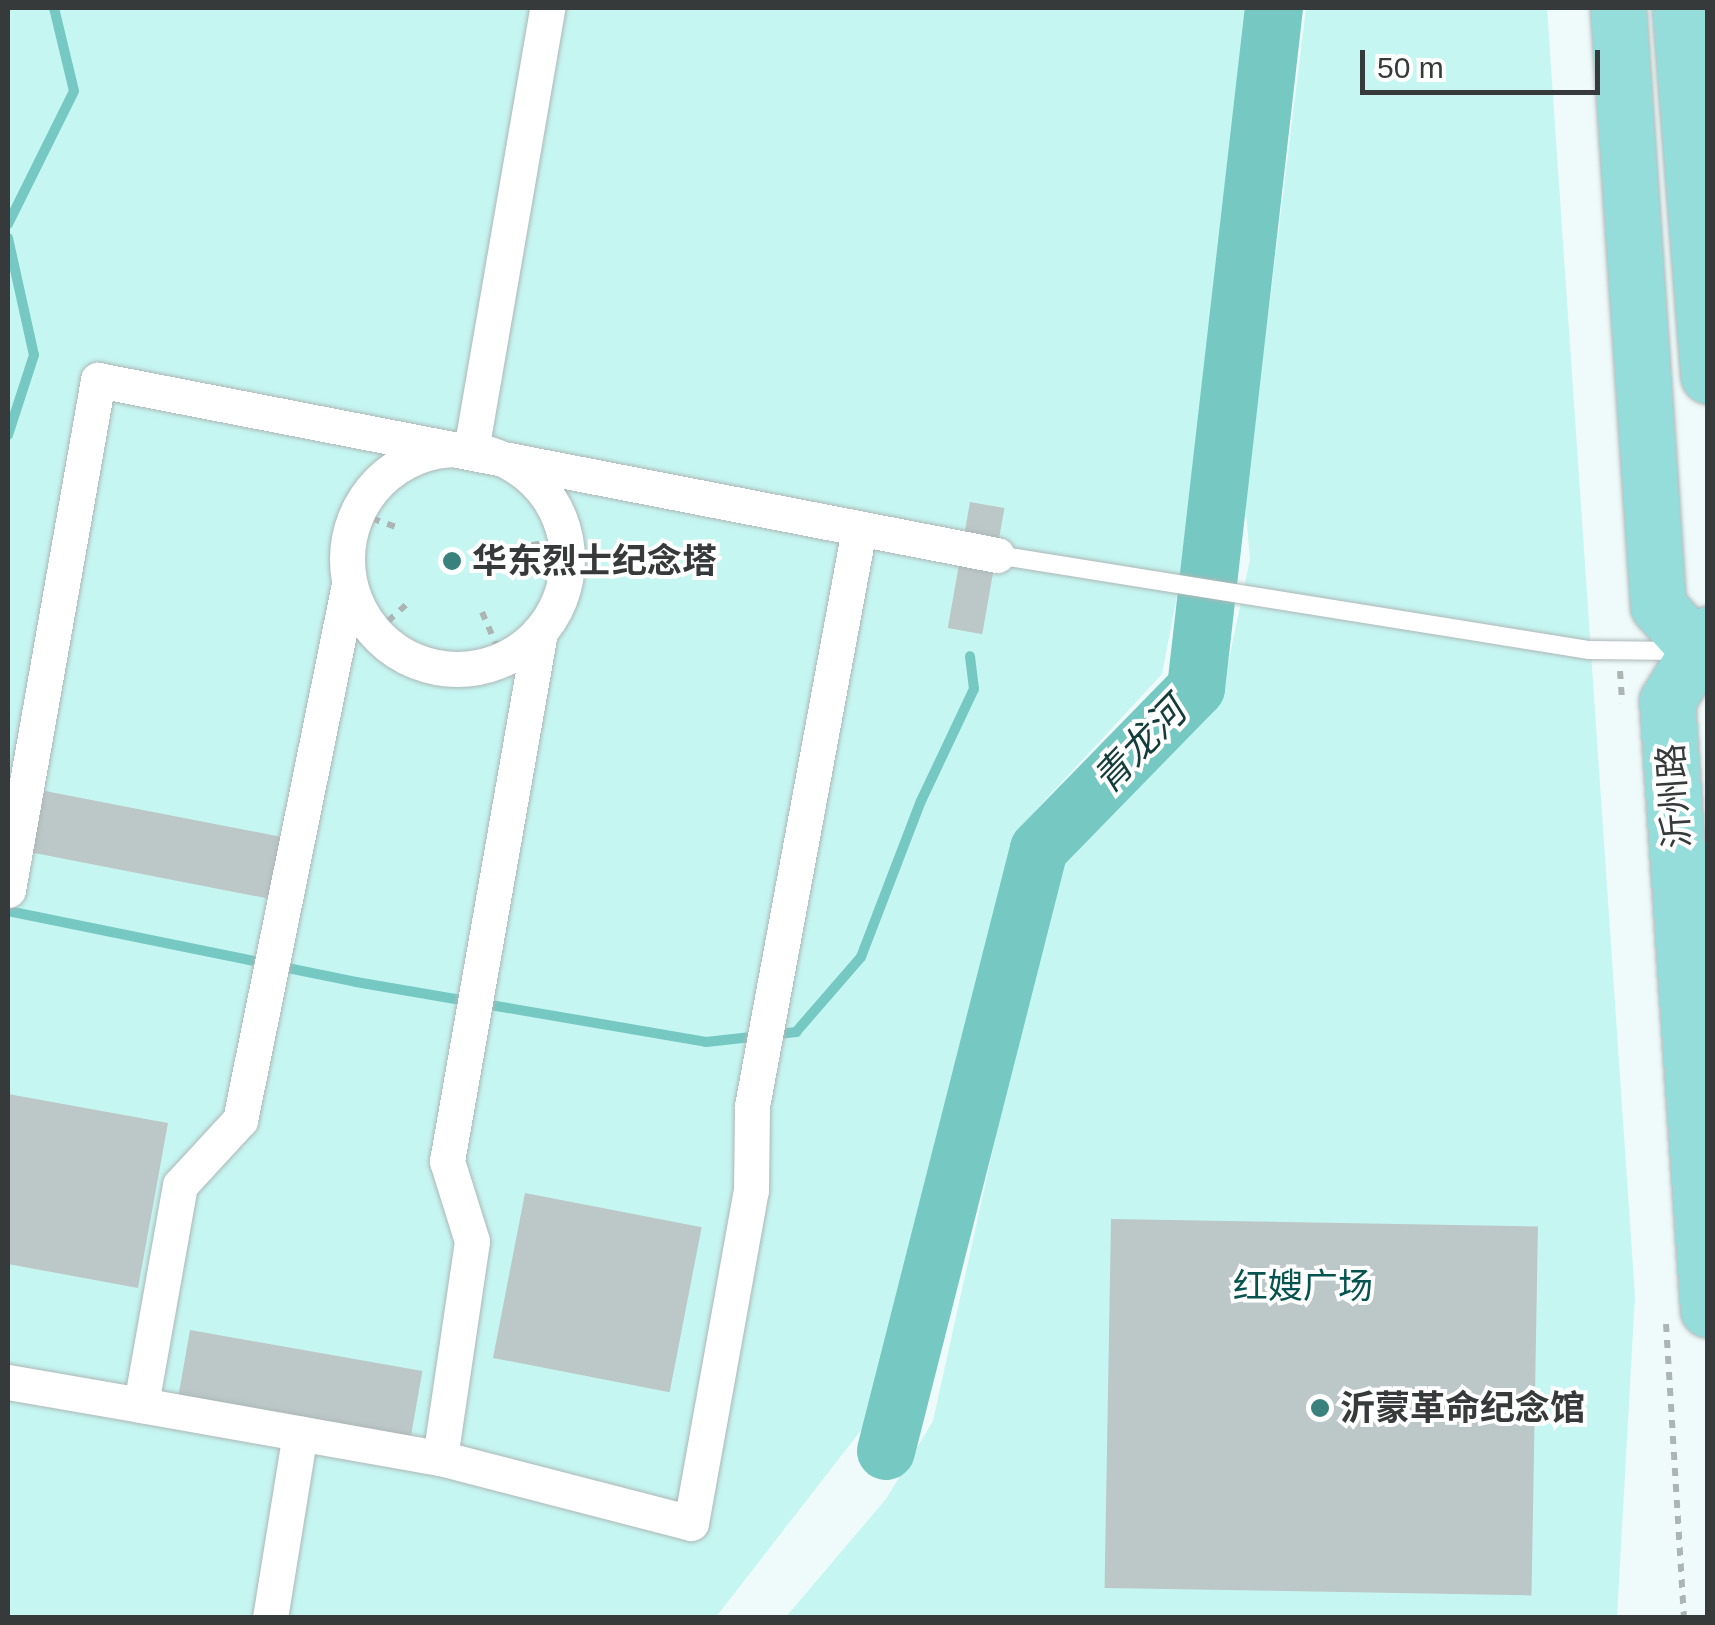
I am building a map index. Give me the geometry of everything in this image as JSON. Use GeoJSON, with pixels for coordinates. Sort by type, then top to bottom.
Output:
{"type":"FeatureCollection","features":[{"type":"Feature","properties":{"kind":"main road"},"geometry":{"type":"LineString","coordinates":[[1618,8],[1658,606],[1705,648]]}},
{"type":"Feature","properties":{"kind":"main road"},"geometry":{"type":"LineString","coordinates":[[1680,8],[1708,376]]}},
{"type":"Feature","properties":{"kind":"main road","name":"沂州路"},"geometry":{"type":"LineString","coordinates":[[1705,648],[1668,701],[1708,1310]]}},
{"type":"Feature","properties":{"kind":"street"},"geometry":{"type":"LineString","coordinates":[[471,450],[547,8]]}},
{"type":"Feature","properties":{"kind":"street"},"geometry":{"type":"LineString","coordinates":[[8,889],[98,380],[997,555]]}},
{"type":"Feature","properties":{"kind":"street"},"geometry":{"type":"LineString","coordinates":[[140,1406],[180,1185],[240,1120],[349,584],[347,548],[357,512],[378,482],[406,461],[471,450],[509,462],[536,482],[566,539],[558,604],[540,632],[502,659],[447,669],[414,661],[376,632],[349,584]]}},
{"type":"Feature","properties":{"kind":"street"},"geometry":{"type":"LineString","coordinates":[[8,1382],[440,1458],[691,1523],[751,1190],[752,1106],[772,1017],[859,529]]}},
{"type":"Feature","properties":{"kind":"street"},"geometry":{"type":"LineString","coordinates":[[440,1458],[472,1240],[447,1162],[540,632]]}},
{"type":"Feature","properties":{"kind":"street"},"geometry":{"type":"LineString","coordinates":[[270,1618],[300,1433]]}},
{"type":"Feature","properties":{"kind":"lane"},"geometry":{"type":"LineString","coordinates":[[997,555],[1589,650],[1660,654],[1705,648]]}},
{"type":"Feature","properties":{"kind":"path"},"geometry":{"type":"LineString","coordinates":[[357,512],[396,527]]}},
{"type":"Feature","properties":{"kind":"path"},"geometry":{"type":"LineString","coordinates":[[516,548],[566,539]]}},
{"type":"Feature","properties":{"kind":"path"},"geometry":{"type":"LineString","coordinates":[[376,632],[407,604]]}},
{"type":"Feature","properties":{"kind":"path"},"geometry":{"type":"LineString","coordinates":[[482,612],[502,659]]}},
{"type":"Feature","properties":{"kind":"path"},"geometry":{"type":"LineString","coordinates":[[1676,1460],[1684,1618]]}},
{"type":"Feature","properties":{"kind":"green space"},"geometry":{"type":"Polygon","coordinates":[[[8,8],[1246,8],[1186,549],[1162,674],[1014,834],[869,1420],[716,1617],[8,1618],[8,8]]]}},
{"type":"Feature","properties":{"kind":"green space","name":"红嫂广场"},"geometry":{"type":"Polygon","coordinates":[[[1306,8],[1547,8],[1635,1296],[1617,1617],[785,1618],[886,1499],[933,1421],[1057,859],[1220,702],[1250,559],[1245,502],[1306,8]]]}},
{"type":"Feature","properties":{"kind":"building"},"geometry":{"type":"Polygon","coordinates":[[[970,502],[1004,508],[982,634],[948,628],[970,502]]]}},
{"type":"Feature","properties":{"kind":"building"},"geometry":{"type":"Polygon","coordinates":[[[40,790],[288,838],[276,900],[28,852],[40,790]]]}},
{"type":"Feature","properties":{"kind":"building"},"geometry":{"type":"Polygon","coordinates":[[[8,1094],[168,1123],[138,1288],[8,1264],[8,1094]]]}},
{"type":"Feature","properties":{"kind":"building"},"geometry":{"type":"Polygon","coordinates":[[[525,1193],[702,1227],[670,1392],[493,1358],[525,1193]]]}},
{"type":"Feature","properties":{"kind":"building","name":"沂蒙革命纪念馆"},"geometry":{"type":"Polygon","coordinates":[[[1111,1219],[1538,1226],[1531,1595],[1105,1588],[1111,1219]]]}},
{"type":"Feature","properties":{"kind":"building"},"geometry":{"type":"Polygon","coordinates":[[[190,1330],[422,1371],[410,1440],[178,1399],[190,1330]]]}},
{"type":"Feature","properties":{"kind":"waterway"},"geometry":{"type":"LineString","coordinates":[[8,224],[74,91],[54,8]]}},
{"type":"Feature","properties":{"kind":"waterway","name":"青龙河"},"geometry":{"type":"LineString","coordinates":[[886,1451],[1039,849],[1196,688],[1274,8]]}},
{"type":"Feature","properties":{"kind":"waterway"},"geometry":{"type":"LineString","coordinates":[[8,238],[34,355],[8,435]]}},
{"type":"Feature","properties":{"kind":"waterway"},"geometry":{"type":"LineString","coordinates":[[8,911],[356,982],[706,1042],[796,1032],[861,957],[921,801],[974,689],[970,656]]}},
{"type":"Feature","properties":{"kind":"place","name":"华东烈士纪念塔"},"geometry":{"type":"Point","coordinates":[452,561]}},
{"type":"Feature","properties":{"kind":"place","name":"沂蒙革命纪念馆"},"geometry":{"type":"Point","coordinates":[1320,1408]}}]}
